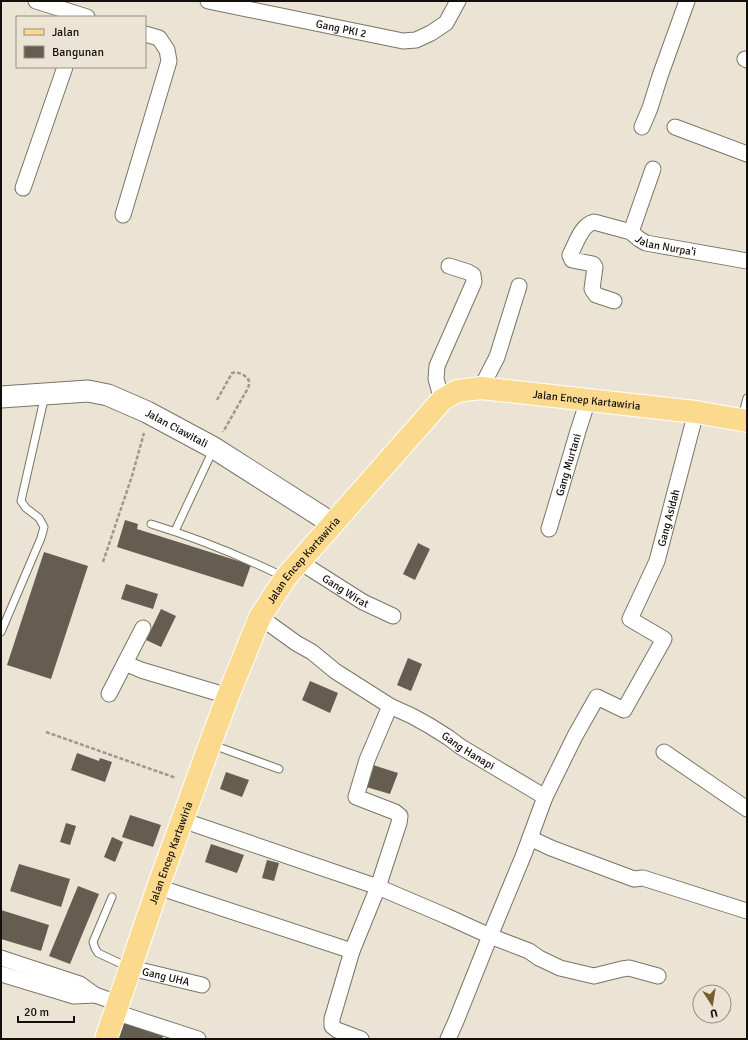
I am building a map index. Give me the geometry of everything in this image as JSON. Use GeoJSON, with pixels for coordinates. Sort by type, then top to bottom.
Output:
{"type":"FeatureCollection","features":[{"type":"Feature","properties":{"kind":"main road","name":"Jalan Encep Kartawiria"},"geometry":{"type":"LineString","coordinates":[[106,1039],[182,820],[228,696],[260,617],[293,570],[442,400],[457,391],[481,388],[696,412],[744,420]]}},
{"type":"Feature","properties":{"kind":"main road","name":"Jalan Ciawitali"},"geometry":{"type":"LineString","coordinates":[[1,397],[88,391],[108,395],[142,410],[214,448],[333,524]]}},
{"type":"Feature","properties":{"kind":"street"},"geometry":{"type":"LineString","coordinates":[[36,1],[81,16]]}},
{"type":"Feature","properties":{"kind":"street","name":"Gang PKI 2"},"geometry":{"type":"LineString","coordinates":[[208,1],[403,41],[416,40],[431,33],[446,23],[458,1]]}},
{"type":"Feature","properties":{"kind":"street"},"geometry":{"type":"LineString","coordinates":[[642,127],[687,1]]}},
{"type":"Feature","properties":{"kind":"street"},"geometry":{"type":"LineString","coordinates":[[123,215],[169,61],[167,50],[159,38],[146,34]]}},
{"type":"Feature","properties":{"kind":"street"},"geometry":{"type":"LineString","coordinates":[[23,188],[65,68]]}},
{"type":"Feature","properties":{"kind":"street"},"geometry":{"type":"LineString","coordinates":[[675,127],[747,154]]}},
{"type":"Feature","properties":{"kind":"street"},"geometry":{"type":"LineString","coordinates":[[632,232],[653,169]]}},
{"type":"Feature","properties":{"kind":"street","name":"Jalan Nurpa'i"},"geometry":{"type":"LineString","coordinates":[[614,300],[596,294],[592,289],[595,268],[593,264],[572,260],[570,258],[570,255],[583,229],[588,223],[594,222],[632,232],[646,243],[747,261]]}},
{"type":"Feature","properties":{"kind":"street"},"geometry":{"type":"LineString","coordinates":[[442,400],[436,379],[436,366],[474,282],[473,275],[449,266]]}},
{"type":"Feature","properties":{"kind":"street"},"geometry":{"type":"LineString","coordinates":[[481,388],[497,357],[520,286]]}},
{"type":"Feature","properties":{"kind":"street","name":"Gang Murtani"},"geometry":{"type":"LineString","coordinates":[[549,529],[588,400]]}},
{"type":"Feature","properties":{"kind":"street","name":"Gang Asidah"},"geometry":{"type":"LineString","coordinates":[[545,798],[575,736],[597,697],[624,710],[664,639],[630,620],[657,561],[696,412]]}},
{"type":"Feature","properties":{"kind":"street","name":"Gang Wirat"},"geometry":{"type":"LineString","coordinates":[[293,570],[393,616]]}},
{"type":"Feature","properties":{"kind":"street","name":"Gang Hanapi"},"geometry":{"type":"LineString","coordinates":[[260,617],[296,643],[312,652],[335,671],[390,706],[430,726],[450,738],[461,747],[545,798]]}},
{"type":"Feature","properties":{"kind":"street"},"geometry":{"type":"LineString","coordinates":[[109,694],[144,628]]}},
{"type":"Feature","properties":{"kind":"street"},"geometry":{"type":"LineString","coordinates":[[125,663],[141,670],[228,696]]}},
{"type":"Feature","properties":{"kind":"street"},"geometry":{"type":"LineString","coordinates":[[361,1039],[336,1030],[332,1026],[332,1019],[352,951],[378,887],[399,823],[400,816],[396,812],[356,797],[367,760],[390,706]]}},
{"type":"Feature","properties":{"kind":"street"},"geometry":{"type":"LineString","coordinates":[[664,752],[747,809]]}},
{"type":"Feature","properties":{"kind":"street"},"geometry":{"type":"LineString","coordinates":[[448,1039],[545,798]]}},
{"type":"Feature","properties":{"kind":"street"},"geometry":{"type":"LineString","coordinates":[[182,820],[378,887],[490,936],[529,951],[539,958],[560,968],[594,976],[622,968],[629,968],[658,976]]}},
{"type":"Feature","properties":{"kind":"street"},"geometry":{"type":"LineString","coordinates":[[530,838],[551,848],[634,879],[643,878],[747,911]]}},
{"type":"Feature","properties":{"kind":"street"},"geometry":{"type":"LineString","coordinates":[[158,887],[352,951]]}},
{"type":"Feature","properties":{"kind":"street"},"geometry":{"type":"LineString","coordinates":[[1,958],[80,984],[95,996],[116,1008],[198,1039]]}},
{"type":"Feature","properties":{"kind":"street","name":"Gang UHA"},"geometry":{"type":"LineString","coordinates":[[131,968],[202,985]]}},
{"type":"Feature","properties":{"kind":"street"},"geometry":{"type":"LineString","coordinates":[[1,974],[74,996],[95,996]]}},
{"type":"Feature","properties":{"kind":"lane"},"geometry":{"type":"LineString","coordinates":[[1,632],[41,538],[44,527],[39,518],[26,508],[21,501],[46,393]]}},
{"type":"Feature","properties":{"kind":"lane"},"geometry":{"type":"LineString","coordinates":[[744,420],[747,398]]}},
{"type":"Feature","properties":{"kind":"lane"},"geometry":{"type":"LineString","coordinates":[[174,532],[214,448]]}},
{"type":"Feature","properties":{"kind":"lane"},"geometry":{"type":"LineString","coordinates":[[151,524],[246,558],[293,570]]}},
{"type":"Feature","properties":{"kind":"lane"},"geometry":{"type":"LineString","coordinates":[[210,744],[278,769]]}},
{"type":"Feature","properties":{"kind":"lane"},"geometry":{"type":"LineString","coordinates":[[112,897],[94,942],[95,948],[98,953],[131,968]]}},
{"type":"Feature","properties":{"kind":"path"},"geometry":{"type":"LineString","coordinates":[[214,448],[248,388],[248,380],[245,376],[237,372],[232,373],[217,400]]}},
{"type":"Feature","properties":{"kind":"path"},"geometry":{"type":"LineString","coordinates":[[103,562],[132,476],[142,410]]}},
{"type":"Feature","properties":{"kind":"path"},"geometry":{"type":"LineString","coordinates":[[46,732],[195,785]]}},
{"type":"Feature","properties":{"kind":"building"},"geometry":{"type":"Polygon","coordinates":[[[125,520],[138,524],[137,529],[251,565],[243,587],[117,547],[125,520]]]}},
{"type":"Feature","properties":{"kind":"building"},"geometry":{"type":"Polygon","coordinates":[[[418,543],[430,549],[415,580],[403,574],[418,543]]]}},
{"type":"Feature","properties":{"kind":"building"},"geometry":{"type":"Polygon","coordinates":[[[44,552],[88,566],[51,679],[7,665],[44,552]]]}},
{"type":"Feature","properties":{"kind":"building"},"geometry":{"type":"Polygon","coordinates":[[[126,584],[158,594],[153,609],[121,599],[126,584]]]}},
{"type":"Feature","properties":{"kind":"building"},"geometry":{"type":"Polygon","coordinates":[[[161,609],[176,616],[161,647],[146,640],[161,609]]]}},
{"type":"Feature","properties":{"kind":"building"},"geometry":{"type":"Polygon","coordinates":[[[408,658],[422,664],[411,691],[397,685],[408,658]]]}},
{"type":"Feature","properties":{"kind":"building"},"geometry":{"type":"Polygon","coordinates":[[[310,681],[338,693],[330,713],[302,700],[310,681]]]}},
{"type":"Feature","properties":{"kind":"building"},"geometry":{"type":"Polygon","coordinates":[[[77,753],[99,761],[100,758],[112,762],[105,782],[71,770],[77,753]]]}},
{"type":"Feature","properties":{"kind":"building"},"geometry":{"type":"Polygon","coordinates":[[[370,764],[398,773],[390,794],[363,786],[370,764]]]}},
{"type":"Feature","properties":{"kind":"building"},"geometry":{"type":"Polygon","coordinates":[[[226,772],[249,780],[242,797],[220,789],[226,772]]]}},
{"type":"Feature","properties":{"kind":"building"},"geometry":{"type":"Polygon","coordinates":[[[130,815],[161,825],[153,847],[122,837],[130,815]]]}},
{"type":"Feature","properties":{"kind":"building"},"geometry":{"type":"Polygon","coordinates":[[[66,823],[76,826],[70,845],[60,842],[66,823]]]}},
{"type":"Feature","properties":{"kind":"building"},"geometry":{"type":"Polygon","coordinates":[[[112,837],[123,842],[115,862],[104,857],[112,837]]]}},
{"type":"Feature","properties":{"kind":"building"},"geometry":{"type":"Polygon","coordinates":[[[211,844],[244,855],[237,873],[205,862],[211,844]]]}},
{"type":"Feature","properties":{"kind":"building"},"geometry":{"type":"Polygon","coordinates":[[[267,860],[279,863],[274,881],[262,878],[267,860]]]}},
{"type":"Feature","properties":{"kind":"building"},"geometry":{"type":"Polygon","coordinates":[[[19,864],[70,879],[61,907],[10,891],[19,864]]]}},
{"type":"Feature","properties":{"kind":"building"},"geometry":{"type":"Polygon","coordinates":[[[78,886],[99,894],[70,964],[49,956],[78,886]]]}},
{"type":"Feature","properties":{"kind":"building"},"geometry":{"type":"Polygon","coordinates":[[[1,910],[49,925],[41,951],[1,939],[1,910]]]}},
{"type":"Feature","properties":{"kind":"building"},"geometry":{"type":"Polygon","coordinates":[[[124,1017],[165,1031],[162,1039],[117,1039],[124,1017]]]}}]}
